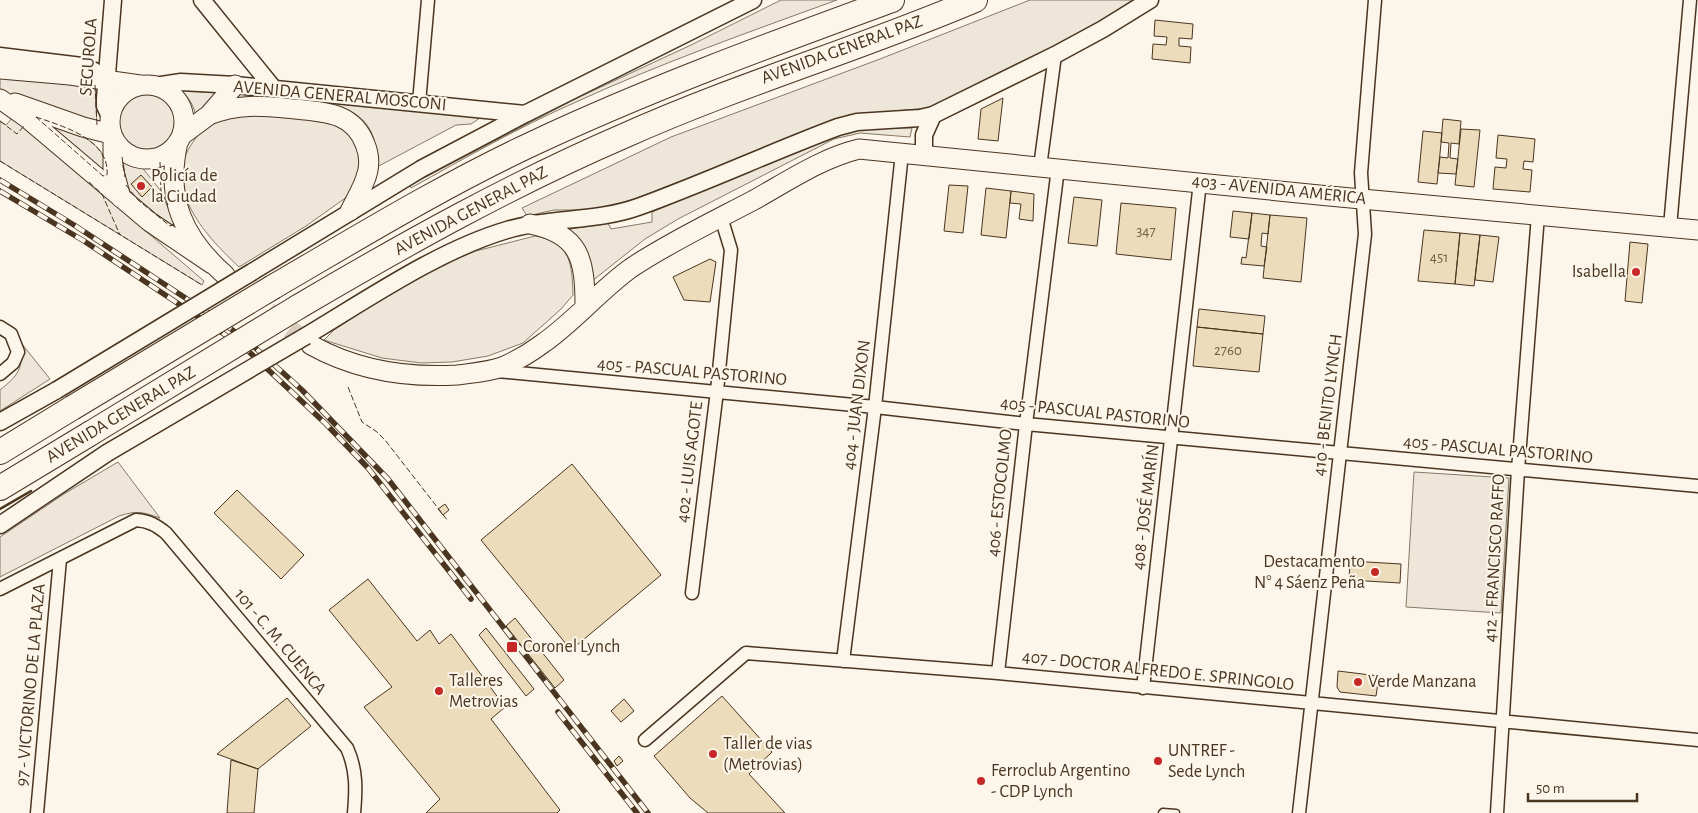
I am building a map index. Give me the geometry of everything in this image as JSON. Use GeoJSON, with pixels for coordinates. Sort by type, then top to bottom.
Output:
{"type":"FeatureCollection","features":[{"type":"Feature","properties":{"kind":"highway","name":"AVENIDA GENERAL PAZ"},"geometry":{"type":"LineString","coordinates":[[0,452],[388,219],[533,143],[643,95],[756,50],[892,0]]}},
{"type":"Feature","properties":{"kind":"highway","name":"AVENIDA GENERAL PAZ"},"geometry":{"type":"LineString","coordinates":[[0,488],[298,307],[439,226],[520,184],[618,138],[689,108],[975,0]]}},
{"type":"Feature","properties":{"kind":"main road","name":"AVENIDA GENERAL MOSCONI"},"geometry":{"type":"LineString","coordinates":[[0,69],[148,86]]}},
{"type":"Feature","properties":{"kind":"main road"},"geometry":{"type":"LineString","coordinates":[[111,129],[118,145],[125,152],[142,159],[150,159],[166,154],[180,138],[209,115],[235,85]]}},
{"type":"Feature","properties":{"kind":"main road"},"geometry":{"type":"LineString","coordinates":[[0,98],[27,118],[150,222],[219,270],[189,235],[180,217],[175,199],[173,161],[184,123],[180,105],[168,92],[148,86],[123,93],[112,108],[113,168],[122,198]]}},
{"type":"Feature","properties":{"kind":"main road"},"geometry":{"type":"LineString","coordinates":[[0,98],[78,125],[111,129]]}},
{"type":"Feature","properties":{"kind":"main road"},"geometry":{"type":"LineString","coordinates":[[209,115],[234,107],[255,105],[320,112],[347,120],[362,135],[369,154],[366,179],[350,211]]}},
{"type":"Feature","properties":{"kind":"main road","name":"403 - AVENIDA AMÉRICA"},"geometry":{"type":"LineString","coordinates":[[721,217],[832,157],[859,149],[1698,230]]}},
{"type":"Feature","properties":{"kind":"main road"},"geometry":{"type":"LineString","coordinates":[[311,344],[339,358],[370,369],[389,373],[438,376],[502,367],[542,344],[632,268],[721,217]]}},
{"type":"Feature","properties":{"kind":"main road"},"geometry":{"type":"LineString","coordinates":[[530,224],[548,228],[563,235],[576,249],[585,283],[585,306]]}},
{"type":"Feature","properties":{"kind":"street","name":"SEGUROLA"},"geometry":{"type":"LineString","coordinates":[[111,129],[105,106],[105,80],[113,0]]}},
{"type":"Feature","properties":{"kind":"street"},"geometry":{"type":"LineString","coordinates":[[202,0],[274,89]]}},
{"type":"Feature","properties":{"kind":"street"},"geometry":{"type":"LineString","coordinates":[[419,103],[428,0]]}},
{"type":"Feature","properties":{"kind":"street"},"geometry":{"type":"LineString","coordinates":[[1103,29],[1138,0]]}},
{"type":"Feature","properties":{"kind":"street"},"geometry":{"type":"LineString","coordinates":[[1103,29],[1150,0]]}},
{"type":"Feature","properties":{"kind":"street","name":"410 - BENITO LYNCH"},"geometry":{"type":"LineString","coordinates":[[1299,813],[1366,234],[1361,173],[1374,0]]}},
{"type":"Feature","properties":{"kind":"street"},"geometry":{"type":"LineString","coordinates":[[1670,227],[1690,0]]}},
{"type":"Feature","properties":{"kind":"street"},"geometry":{"type":"LineString","coordinates":[[0,422],[57,390],[421,169],[525,114],[747,2]]}},
{"type":"Feature","properties":{"kind":"street","name":"AVENIDA GENERAL PAZ"},"geometry":{"type":"LineString","coordinates":[[0,526],[108,453],[428,264],[492,236],[530,224],[600,216],[636,208],[838,126],[856,122],[920,118],[933,115],[1055,55],[1103,29]]}},
{"type":"Feature","properties":{"kind":"street"},"geometry":{"type":"LineString","coordinates":[[235,85],[247,64],[246,53]]}},
{"type":"Feature","properties":{"kind":"street","name":"AVENIDA GENERAL MOSCONI"},"geometry":{"type":"LineString","coordinates":[[0,54],[82,64],[95,68],[105,80]]}},
{"type":"Feature","properties":{"kind":"street","name":"406 - ESTOCOLMO"},"geometry":{"type":"LineString","coordinates":[[998,673],[1026,424],[1049,168],[1055,55]]}},
{"type":"Feature","properties":{"kind":"street","name":"AVENIDA GENERAL MOSCONI"},"geometry":{"type":"LineString","coordinates":[[148,86],[181,82],[235,85],[525,114]]}},
{"type":"Feature","properties":{"kind":"street"},"geometry":{"type":"LineString","coordinates":[[924,156],[924,135],[933,115]]}},
{"type":"Feature","properties":{"kind":"street","name":"404 - JUAN DIXON"},"geometry":{"type":"LineString","coordinates":[[843,661],[875,407],[902,152]]}},
{"type":"Feature","properties":{"kind":"street","name":"408 - JOSÉ MARÍN"},"geometry":{"type":"LineString","coordinates":[[1143,688],[1200,182]]}},
{"type":"Feature","properties":{"kind":"street","name":"412 - FRANCISCO RAFFO"},"geometry":{"type":"LineString","coordinates":[[1497,813],[1518,470],[1538,215]]}},
{"type":"Feature","properties":{"kind":"street","name":"402 - LUIS AGOTE"},"geometry":{"type":"LineString","coordinates":[[692,593],[717,391],[731,250],[721,217]]}},
{"type":"Feature","properties":{"kind":"street"},"geometry":{"type":"LineString","coordinates":[[0,327],[10,334],[15,341],[18,352],[12,363],[0,374]]}},
{"type":"Feature","properties":{"kind":"street","name":"405 - PASCUAL PASTORINO"},"geometry":{"type":"LineString","coordinates":[[489,370],[542,377],[717,391],[1171,438],[1698,486]]}},
{"type":"Feature","properties":{"kind":"street","name":"101 - C. M. CUENCA"},"geometry":{"type":"LineString","coordinates":[[60,559],[136,520],[148,520],[166,533],[347,748],[356,775],[354,813]]}},
{"type":"Feature","properties":{"kind":"street"},"geometry":{"type":"LineString","coordinates":[[0,589],[60,559]]}},
{"type":"Feature","properties":{"kind":"street","name":"97 - VICTORINO DE LA PLAZA"},"geometry":{"type":"LineString","coordinates":[[37,813],[60,559]]}},
{"type":"Feature","properties":{"kind":"street","name":"407 - DOCTOR ALFREDO E. SPRINGOLO"},"geometry":{"type":"LineString","coordinates":[[645,740],[746,653],[998,673],[1698,740]]}},
{"type":"Feature","properties":{"kind":"lane"},"geometry":{"type":"LineString","coordinates":[[1162,813],[1176,813]]}},
{"type":"Feature","properties":{"kind":"shaded area"},"geometry":{"type":"Polygon","coordinates":[[[781,0],[837,0],[705,48],[608,88],[513,132],[411,188],[410,185],[575,99],[691,45],[781,0]]]}},
{"type":"Feature","properties":{"kind":"shaded area"},"geometry":{"type":"Polygon","coordinates":[[[1030,0],[1132,0],[1108,21],[942,107],[849,115],[637,198],[614,205],[586,210],[554,210],[527,216],[522,208],[671,137],[880,59],[1030,0]]]}},
{"type":"Feature","properties":{"kind":"shaded area"},"geometry":{"type":"Polygon","coordinates":[[[0,74],[95,81],[97,127],[0,91],[0,74]]]}},
{"type":"Feature","properties":{"kind":"shaded area"},"geometry":{"type":"Polygon","coordinates":[[[179,88],[201,92],[222,90],[197,119],[191,102],[179,88]]]}},
{"type":"Feature","properties":{"kind":"shaded area"},"geometry":{"type":"Polygon","coordinates":[[[141,90],[153,90],[170,99],[177,110],[179,122],[177,134],[170,145],[153,154],[141,154],[129,149],[120,140],[115,128],[115,116],[120,104],[129,95],[141,90]]]}},
{"type":"Feature","properties":{"kind":"shaded area"},"geometry":{"type":"Polygon","coordinates":[[[236,92],[480,118],[471,124],[456,125],[375,168],[376,152],[373,136],[359,116],[340,108],[227,102],[236,92]]]}},
{"type":"Feature","properties":{"kind":"shaded area"},"geometry":{"type":"Polygon","coordinates":[[[241,112],[321,118],[345,126],[364,159],[351,192],[344,199],[306,226],[239,267],[214,242],[192,212],[185,196],[182,179],[183,162],[200,132],[215,120],[241,112]]]}},
{"type":"Feature","properties":{"kind":"shaded area"},"geometry":{"type":"Polygon","coordinates":[[[13,117],[204,281],[202,285],[0,161],[0,121],[6,125],[13,117]]]}},
{"type":"Feature","properties":{"kind":"shaded area"},"geometry":{"type":"Polygon","coordinates":[[[36,117],[80,135],[96,146],[103,157],[107,174],[36,117]]]}},
{"type":"Feature","properties":{"kind":"shaded area"},"geometry":{"type":"Polygon","coordinates":[[[862,128],[912,128],[910,137],[860,133],[834,139],[678,219],[645,239],[592,281],[570,229],[608,223],[611,229],[652,222],[652,212],[832,136],[862,128]]]}},
{"type":"Feature","properties":{"kind":"shaded area"},"geometry":{"type":"Polygon","coordinates":[[[122,152],[136,160],[161,191],[174,222],[173,225],[170,226],[132,194],[126,185],[122,152]]]}},
{"type":"Feature","properties":{"kind":"shaded area"},"geometry":{"type":"Polygon","coordinates":[[[535,236],[556,243],[563,249],[570,264],[573,295],[561,309],[523,343],[488,356],[452,362],[421,363],[382,358],[324,340],[334,330],[380,300],[450,261],[476,251],[535,236]]]}},
{"type":"Feature","properties":{"kind":"shaded area"},"geometry":{"type":"Polygon","coordinates":[[[22,344],[50,379],[0,411],[0,390],[16,375],[20,365],[22,344]]]}},
{"type":"Feature","properties":{"kind":"shaded area"},"geometry":{"type":"Polygon","coordinates":[[[118,462],[160,518],[140,513],[119,516],[0,577],[0,537],[64,494],[118,462]]]}},
{"type":"Feature","properties":{"kind":"shaded area"},"geometry":{"type":"Polygon","coordinates":[[[1414,472],[1509,478],[1501,613],[1406,607],[1414,472]]]}},
{"type":"Feature","properties":{"kind":"building"},"geometry":{"type":"Polygon","coordinates":[[[1155,20],[1193,24],[1192,39],[1179,38],[1179,46],[1191,47],[1190,63],[1152,59],[1153,44],[1166,45],[1167,37],[1154,36],[1155,20]]]}},
{"type":"Feature","properties":{"kind":"building"},"geometry":{"type":"Polygon","coordinates":[[[1003,98],[998,141],[978,139],[981,109],[1003,98]]]}},
{"type":"Feature","properties":{"kind":"building"},"geometry":{"type":"Polygon","coordinates":[[[1443,119],[1461,121],[1459,144],[1451,143],[1450,158],[1458,159],[1456,174],[1438,173],[1440,157],[1448,158],[1449,143],[1441,142],[1443,119]]]}},
{"type":"Feature","properties":{"kind":"building"},"geometry":{"type":"Polygon","coordinates":[[[1461,129],[1480,130],[1474,187],[1455,185],[1461,129]]]}},
{"type":"Feature","properties":{"kind":"building"},"geometry":{"type":"Polygon","coordinates":[[[1423,131],[1442,133],[1437,184],[1418,182],[1423,131]]]}},
{"type":"Feature","properties":{"kind":"building"},"geometry":{"type":"Polygon","coordinates":[[[1498,135],[1535,139],[1533,162],[1524,161],[1523,169],[1532,170],[1530,192],[1493,189],[1495,167],[1506,168],[1507,159],[1496,158],[1498,135]]]}},
{"type":"Feature","properties":{"kind":"building","name":"Policía de la Ciudad"},"geometry":{"type":"Polygon","coordinates":[[[141,175],[152,187],[142,197],[131,184],[141,175]]]}},
{"type":"Feature","properties":{"kind":"building"},"geometry":{"type":"Polygon","coordinates":[[[949,185],[968,186],[963,233],[944,231],[949,185]]]}},
{"type":"Feature","properties":{"kind":"building"},"geometry":{"type":"Polygon","coordinates":[[[986,188],[1011,191],[1006,238],[981,235],[986,188]]]}},
{"type":"Feature","properties":{"kind":"building"},"geometry":{"type":"Polygon","coordinates":[[[1011,191],[1034,194],[1033,221],[1019,219],[1021,204],[1010,203],[1011,191]]]}},
{"type":"Feature","properties":{"kind":"building"},"geometry":{"type":"Polygon","coordinates":[[[1074,197],[1102,200],[1097,246],[1068,243],[1074,197]]]}},
{"type":"Feature","properties":{"kind":"building"},"geometry":{"type":"Polygon","coordinates":[[[1121,203],[1176,208],[1171,260],[1116,254],[1121,203]]]}},
{"type":"Feature","properties":{"kind":"building"},"geometry":{"type":"Polygon","coordinates":[[[1233,211],[1252,213],[1249,239],[1230,237],[1233,211]]]}},
{"type":"Feature","properties":{"kind":"building"},"geometry":{"type":"Polygon","coordinates":[[[1252,213],[1270,215],[1268,234],[1262,233],[1261,246],[1267,247],[1264,266],[1241,264],[1242,257],[1246,258],[1252,213]]]}},
{"type":"Feature","properties":{"kind":"building"},"geometry":{"type":"Polygon","coordinates":[[[1270,215],[1307,218],[1301,282],[1263,278],[1270,215]]]}},
{"type":"Feature","properties":{"kind":"building"},"geometry":{"type":"Polygon","coordinates":[[[1424,230],[1460,233],[1455,284],[1418,281],[1424,230]]]}},
{"type":"Feature","properties":{"kind":"building"},"geometry":{"type":"Polygon","coordinates":[[[1460,233],[1480,235],[1474,286],[1455,284],[1460,233]]]}},
{"type":"Feature","properties":{"kind":"building"},"geometry":{"type":"Polygon","coordinates":[[[1480,235],[1499,237],[1493,282],[1475,280],[1480,235]]]}},
{"type":"Feature","properties":{"kind":"building","name":"Isabella"},"geometry":{"type":"Polygon","coordinates":[[[1630,242],[1648,244],[1642,303],[1625,301],[1630,242]]]}},
{"type":"Feature","properties":{"kind":"building"},"geometry":{"type":"Polygon","coordinates":[[[710,259],[716,262],[710,302],[684,300],[673,277],[710,259]]]}},
{"type":"Feature","properties":{"kind":"building"},"geometry":{"type":"Polygon","coordinates":[[[1199,309],[1265,316],[1263,334],[1197,327],[1199,309]]]}},
{"type":"Feature","properties":{"kind":"building"},"geometry":{"type":"Polygon","coordinates":[[[1197,327],[1263,334],[1259,372],[1193,366],[1197,327]]]}},
{"type":"Feature","properties":{"kind":"building"},"geometry":{"type":"Polygon","coordinates":[[[572,464],[661,575],[571,650],[481,540],[572,464]]]}},
{"type":"Feature","properties":{"kind":"building"},"geometry":{"type":"Polygon","coordinates":[[[237,490],[304,555],[281,579],[214,513],[237,490]]]}},
{"type":"Feature","properties":{"kind":"building"},"geometry":{"type":"Polygon","coordinates":[[[445,504],[449,510],[443,515],[438,509],[445,504]]]}},
{"type":"Feature","properties":{"kind":"building","name":"Destacamento N° 4 Sáenz Peña"},"geometry":{"type":"Polygon","coordinates":[[[1350,561],[1401,564],[1400,583],[1349,580],[1350,561]]]}},
{"type":"Feature","properties":{"kind":"building","name":"Talleres Metrovias"},"geometry":{"type":"Polygon","coordinates":[[[368,579],[417,641],[430,630],[439,644],[451,634],[505,707],[491,719],[560,810],[557,813],[426,813],[440,799],[364,707],[392,687],[329,610],[368,579]]]}},
{"type":"Feature","properties":{"kind":"building"},"geometry":{"type":"Polygon","coordinates":[[[515,618],[564,680],[555,688],[506,626],[515,618]]]}},
{"type":"Feature","properties":{"kind":"building"},"geometry":{"type":"Polygon","coordinates":[[[486,628],[534,689],[526,696],[479,635],[486,628]]]}},
{"type":"Feature","properties":{"kind":"building","name":"Verde Manzana"},"geometry":{"type":"Polygon","coordinates":[[[1338,671],[1379,676],[1376,696],[1340,692],[1337,687],[1338,671]]]}},
{"type":"Feature","properties":{"kind":"building","name":"Taller de vias (Metrovias)"},"geometry":{"type":"Polygon","coordinates":[[[722,696],[772,752],[749,774],[785,813],[708,813],[690,798],[654,756],[722,696]]]}},
{"type":"Feature","properties":{"kind":"building"},"geometry":{"type":"Polygon","coordinates":[[[287,698],[311,726],[258,769],[217,754],[287,698]]]}},
{"type":"Feature","properties":{"kind":"building"},"geometry":{"type":"Polygon","coordinates":[[[624,699],[634,711],[621,722],[611,711],[624,699]]]}},
{"type":"Feature","properties":{"kind":"building"},"geometry":{"type":"Polygon","coordinates":[[[619,756],[623,761],[617,766],[614,761],[619,756]]]}},
{"type":"Feature","properties":{"kind":"building"},"geometry":{"type":"Polygon","coordinates":[[[231,760],[258,769],[254,813],[227,813],[231,760]]]}},
{"type":"Feature","properties":{"kind":"tunnel"},"geometry":{"type":"LineString","coordinates":[[225,275],[311,345]]}},
{"type":"Feature","properties":{"kind":"railway"},"geometry":{"type":"LineString","coordinates":[[0,180],[74,225],[216,318],[250,343],[302,390],[388,479],[648,813]]}},
{"type":"Feature","properties":{"kind":"railway"},"geometry":{"type":"LineString","coordinates":[[0,191],[84,241],[245,348],[326,424],[368,468],[471,599]]}},
{"type":"Feature","properties":{"kind":"railway"},"geometry":{"type":"LineString","coordinates":[[558,712],[637,813]]}},
{"type":"Feature","properties":{"kind":"fence"},"geometry":{"type":"LineString","coordinates":[[95,85],[97,125]]}},
{"type":"Feature","properties":{"kind":"fence"},"geometry":{"type":"LineString","coordinates":[[36,117],[71,130],[93,143],[101,152],[106,163],[107,175],[103,176],[36,117]]}},
{"type":"Feature","properties":{"kind":"fence"},"geometry":{"type":"LineString","coordinates":[[0,121],[17,134],[25,127]]}},
{"type":"Feature","properties":{"kind":"fence"},"geometry":{"type":"LineString","coordinates":[[122,157],[125,177]]}},
{"type":"Feature","properties":{"kind":"fence"},"geometry":{"type":"LineString","coordinates":[[0,161],[202,285]]}},
{"type":"Feature","properties":{"kind":"fence"},"geometry":{"type":"LineString","coordinates":[[160,162],[161,191],[168,205]]}},
{"type":"Feature","properties":{"kind":"fence"},"geometry":{"type":"LineString","coordinates":[[89,182],[102,194],[120,235]]}},
{"type":"Feature","properties":{"kind":"fence"},"geometry":{"type":"LineString","coordinates":[[126,185],[138,200],[170,226],[174,222]]}},
{"type":"Feature","properties":{"kind":"fence"},"geometry":{"type":"LineString","coordinates":[[348,387],[362,422],[385,440],[448,521]]}},
{"type":"Feature","properties":{"kind":"wall"},"geometry":{"type":"LineString","coordinates":[[0,509],[31,491]]}},
{"type":"Feature","properties":{"kind":"place","name":"Policía de la Ciudad"},"geometry":{"type":"Point","coordinates":[141,186]}},
{"type":"Feature","properties":{"kind":"place","name":"Isabella"},"geometry":{"type":"Point","coordinates":[1636,272]}},
{"type":"Feature","properties":{"kind":"place","name":"Destacamento N° 4 Sáenz Peña"},"geometry":{"type":"Point","coordinates":[1375,572]}},
{"type":"Feature","properties":{"kind":"place","name":"Coronel Lynch"},"geometry":{"type":"Point","coordinates":[512,647]}},
{"type":"Feature","properties":{"kind":"place","name":"Verde Manzana"},"geometry":{"type":"Point","coordinates":[1358,682]}},
{"type":"Feature","properties":{"kind":"place","name":"Talleres Metrovias"},"geometry":{"type":"Point","coordinates":[439,691]}},
{"type":"Feature","properties":{"kind":"place","name":"Taller de vias (Metrovias)"},"geometry":{"type":"Point","coordinates":[713,754]}},
{"type":"Feature","properties":{"kind":"place","name":"UNTREF - Sede Lynch"},"geometry":{"type":"Point","coordinates":[1158,761]}},
{"type":"Feature","properties":{"kind":"place","name":"Ferroclub Argentino - CDP Lynch"},"geometry":{"type":"Point","coordinates":[981,781]}}]}
